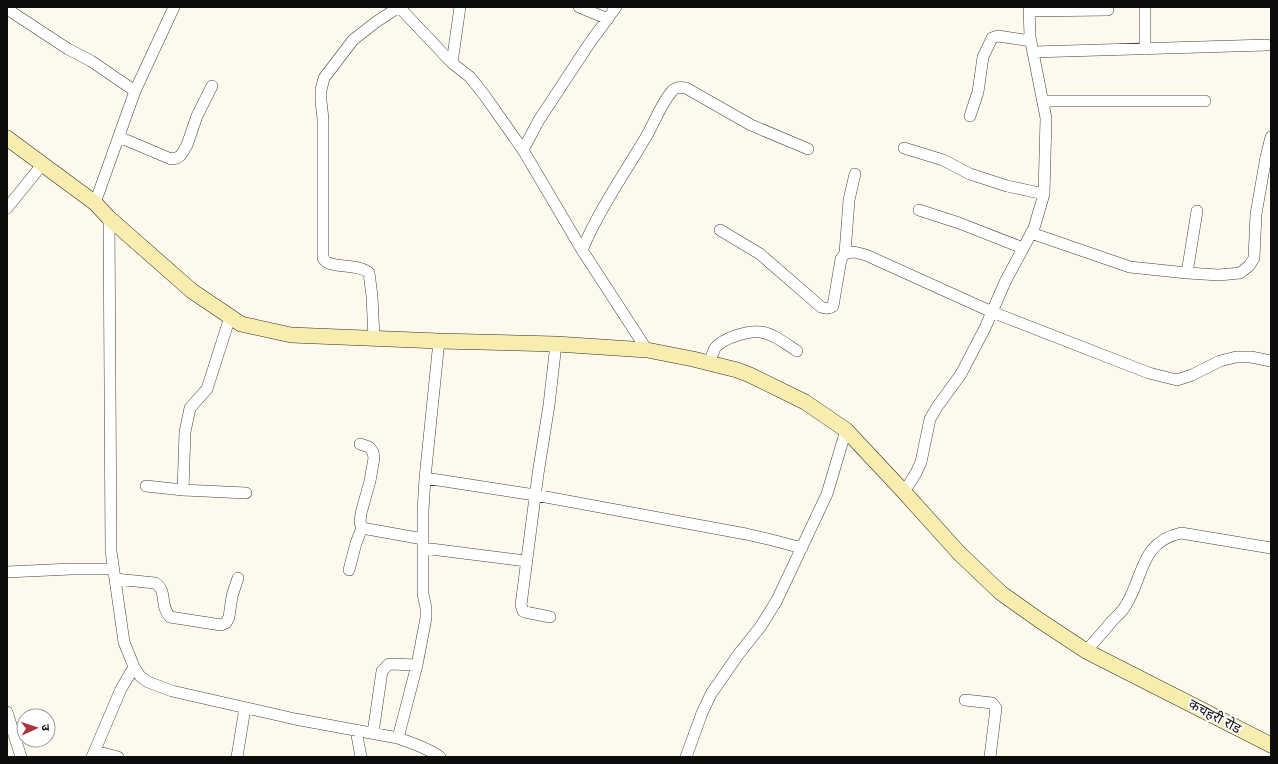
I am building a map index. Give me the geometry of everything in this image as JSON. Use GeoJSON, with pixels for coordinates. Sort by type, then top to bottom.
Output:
{"type":"FeatureCollection","features":[{"type":"Feature","properties":{"kind":"main road","name":"कचहरी रोड"},"geometry":{"type":"LineString","coordinates":[[7,138],[95,203],[109,218],[186,287],[241,324],[291,334],[439,341],[556,344],[647,350],[709,362],[738,370],[798,398],[846,430],[959,553],[1001,593],[1086,651],[1271,744]]}},
{"type":"Feature","properties":{"kind":"street"},"geometry":{"type":"LineString","coordinates":[[95,203],[135,91],[174,7]]}},
{"type":"Feature","properties":{"kind":"street"},"geometry":{"type":"LineString","coordinates":[[374,338],[372,296],[369,273],[361,267],[330,264],[325,262],[323,258],[323,119],[321,90],[324,78],[353,40],[376,22],[399,7],[452,63],[470,77],[523,150],[582,250],[647,350]]}},
{"type":"Feature","properties":{"kind":"street"},"geometry":{"type":"LineString","coordinates":[[452,63],[460,7]]}},
{"type":"Feature","properties":{"kind":"street"},"geometry":{"type":"LineString","coordinates":[[579,7],[608,19]]}},
{"type":"Feature","properties":{"kind":"street"},"geometry":{"type":"LineString","coordinates":[[523,150],[539,120],[616,7]]}},
{"type":"Feature","properties":{"kind":"street"},"geometry":{"type":"LineString","coordinates":[[1145,7],[1145,49]]}},
{"type":"Feature","properties":{"kind":"street"},"geometry":{"type":"LineString","coordinates":[[7,9],[51,38],[91,61],[135,91]]}},
{"type":"Feature","properties":{"kind":"street"},"geometry":{"type":"LineString","coordinates":[[904,492],[921,462],[930,419],[961,374],[1031,233],[1044,194],[1046,118],[1032,47],[1029,9],[1108,10]]}},
{"type":"Feature","properties":{"kind":"street"},"geometry":{"type":"LineString","coordinates":[[970,116],[978,92],[983,57],[992,38],[998,36],[1032,47],[1145,49],[1267,45]]}},
{"type":"Feature","properties":{"kind":"street"},"geometry":{"type":"LineString","coordinates":[[119,137],[171,159],[177,158],[181,155],[187,145],[197,116],[212,86]]}},
{"type":"Feature","properties":{"kind":"street"},"geometry":{"type":"LineString","coordinates":[[582,250],[592,226],[670,94],[678,87],[686,88],[751,125],[808,149]]}},
{"type":"Feature","properties":{"kind":"street"},"geometry":{"type":"LineString","coordinates":[[1043,101],[1205,100]]}},
{"type":"Feature","properties":{"kind":"street"},"geometry":{"type":"LineString","coordinates":[[1031,233],[1130,267],[1187,274],[1219,275],[1240,273],[1249,266],[1254,258],[1256,214],[1271,137]]}},
{"type":"Feature","properties":{"kind":"street"},"geometry":{"type":"LineString","coordinates":[[904,148],[943,160],[970,174],[1007,186],[1044,194]]}},
{"type":"Feature","properties":{"kind":"street"},"geometry":{"type":"LineString","coordinates":[[7,208],[42,165]]}},
{"type":"Feature","properties":{"kind":"street"},"geometry":{"type":"LineString","coordinates":[[720,230],[760,254],[821,307],[830,309],[833,306],[841,259],[846,253],[849,200],[855,174]]}},
{"type":"Feature","properties":{"kind":"street"},"geometry":{"type":"LineString","coordinates":[[919,210],[959,223],[1023,248]]}},
{"type":"Feature","properties":{"kind":"street"},"geometry":{"type":"LineString","coordinates":[[1187,274],[1197,211]]}},
{"type":"Feature","properties":{"kind":"street"},"geometry":{"type":"LineString","coordinates":[[109,218],[111,551],[124,642],[134,667],[140,676],[148,682],[172,691],[245,708],[398,738],[413,743],[435,753],[440,757]]}},
{"type":"Feature","properties":{"kind":"street"},"geometry":{"type":"LineString","coordinates":[[846,253],[854,252],[866,255],[992,312],[1149,373],[1177,380],[1188,377],[1220,361],[1236,357],[1251,357],[1271,361]]}},
{"type":"Feature","properties":{"kind":"street"},"geometry":{"type":"LineString","coordinates":[[183,490],[185,432],[190,408],[207,389],[230,317]]}},
{"type":"Feature","properties":{"kind":"street"},"geometry":{"type":"LineString","coordinates":[[709,362],[715,348],[723,342],[747,332],[761,332],[776,338],[797,351]]}},
{"type":"Feature","properties":{"kind":"street"},"geometry":{"type":"LineString","coordinates":[[398,738],[417,665],[426,618],[423,543],[425,478],[439,341]]}},
{"type":"Feature","properties":{"kind":"street"},"geometry":{"type":"LineString","coordinates":[[550,617],[525,612],[522,608],[526,561],[549,406],[556,344]]}},
{"type":"Feature","properties":{"kind":"street"},"geometry":{"type":"LineString","coordinates":[[686,757],[702,713],[712,694],[734,661],[761,626],[777,600],[827,494],[846,430]]}},
{"type":"Feature","properties":{"kind":"street"},"geometry":{"type":"LineString","coordinates":[[349,570],[356,543],[362,528],[360,522],[361,513],[370,481],[374,458],[373,452],[369,447],[360,444]]}},
{"type":"Feature","properties":{"kind":"street"},"geometry":{"type":"LineString","coordinates":[[425,478],[535,495],[746,534],[802,548]]}},
{"type":"Feature","properties":{"kind":"street"},"geometry":{"type":"LineString","coordinates":[[146,486],[183,490],[246,493]]}},
{"type":"Feature","properties":{"kind":"street"},"geometry":{"type":"LineString","coordinates":[[362,528],[423,543],[526,561]]}},
{"type":"Feature","properties":{"kind":"street"},"geometry":{"type":"LineString","coordinates":[[1086,651],[1126,606],[1150,551],[1157,544],[1172,535],[1181,533],[1271,548]]}},
{"type":"Feature","properties":{"kind":"street"},"geometry":{"type":"LineString","coordinates":[[7,572],[71,569],[114,574],[155,583],[160,586],[165,612],[170,617],[221,625],[226,623],[229,617],[232,596],[238,578]]}},
{"type":"Feature","properties":{"kind":"street"},"geometry":{"type":"LineString","coordinates":[[373,733],[382,671],[389,664],[417,665]]}},
{"type":"Feature","properties":{"kind":"street"},"geometry":{"type":"LineString","coordinates":[[113,756],[93,754],[121,689],[134,667]]}},
{"type":"Feature","properties":{"kind":"street"},"geometry":{"type":"LineString","coordinates":[[965,700],[992,702],[995,705],[996,708],[990,757]]}},
{"type":"Feature","properties":{"kind":"street"},"geometry":{"type":"LineString","coordinates":[[237,757],[245,708]]}},
{"type":"Feature","properties":{"kind":"street"},"geometry":{"type":"LineString","coordinates":[[7,712],[21,757]]}},
{"type":"Feature","properties":{"kind":"street"},"geometry":{"type":"LineString","coordinates":[[356,730],[360,757]]}}]}
